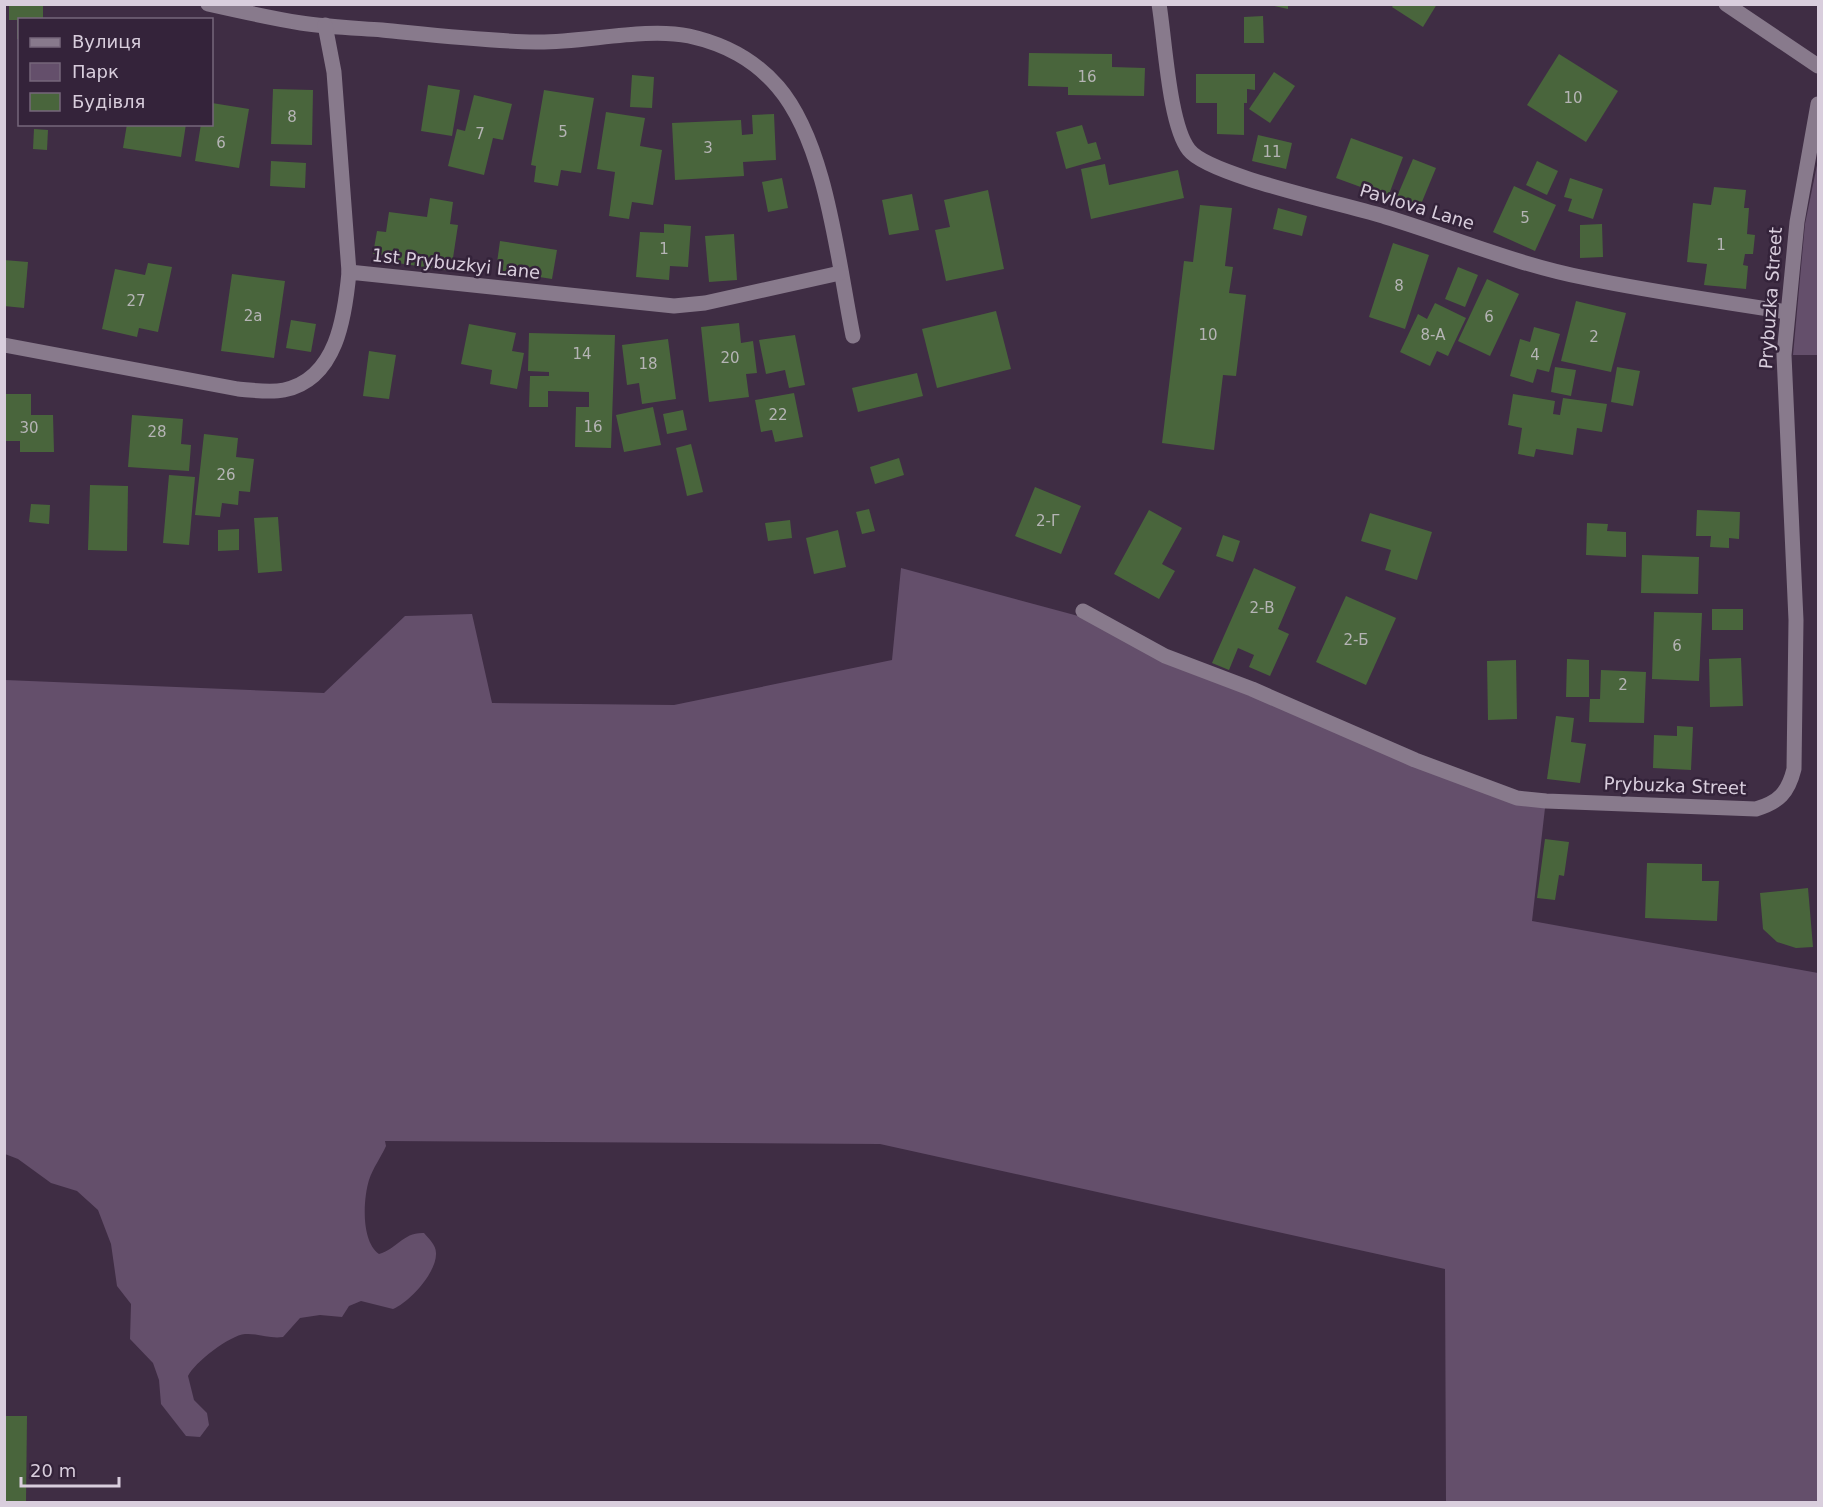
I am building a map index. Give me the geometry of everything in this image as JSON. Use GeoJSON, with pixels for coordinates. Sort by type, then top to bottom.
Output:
{"type":"FeatureCollection","features":[{"type":"Feature","properties":{"kind":"street"},"geometry":{"type":"LineString","coordinates":[[207,4],[302,23],[493,41],[561,42],[649,34],[687,35],[722,45],[753,62],[779,88],[799,118],[813,153],[826,198],[853,336]]}},
{"type":"Feature","properties":{"kind":"street","name":"Pavlova Lane"},"geometry":{"type":"LineString","coordinates":[[1159,4],[1176,117],[1183,140],[1195,156],[1248,179],[1384,216],[1535,266],[1585,278],[1787,312]]}},
{"type":"Feature","properties":{"kind":"street"},"geometry":{"type":"LineString","coordinates":[[1726,4],[1818,66]]}},
{"type":"Feature","properties":{"kind":"street"},"geometry":{"type":"LineString","coordinates":[[325,25],[334,72],[349,272]]}},
{"type":"Feature","properties":{"kind":"street","name":"Prybuzka Street"},"geometry":{"type":"LineString","coordinates":[[1083,611],[1165,656],[1252,689],[1415,760],[1517,798],[1756,809],[1773,804],[1790,786],[1794,769],[1796,620],[1784,355],[1797,222],[1818,104]]}},
{"type":"Feature","properties":{"kind":"street","name":"1st Prybuzkyi Lane"},"geometry":{"type":"LineString","coordinates":[[4,345],[262,392],[284,390],[303,383],[320,369],[333,350],[346,302],[349,272],[674,306],[705,303],[840,273]]}},
{"type":"Feature","properties":{"kind":"green space"},"geometry":{"type":"Polygon","coordinates":[[[1818,160],[1818,355],[1793,355],[1805,224],[1818,160]]]}},
{"type":"Feature","properties":{"kind":"green space"},"geometry":{"type":"Polygon","coordinates":[[[901,568],[1082,617],[1545,808],[1532,921],[1818,973],[1818,1502],[1446,1502],[1445,1269],[880,1144],[385,1141],[386,1146],[367,1188],[366,1230],[373,1248],[379,1254],[411,1235],[424,1233],[434,1245],[436,1253],[432,1269],[421,1286],[407,1300],[393,1309],[361,1301],[349,1306],[342,1317],[320,1315],[300,1318],[283,1337],[245,1334],[222,1344],[197,1364],[188,1376],[194,1400],[207,1413],[209,1425],[200,1437],[186,1436],[161,1404],[159,1380],[153,1363],[130,1339],[131,1304],[117,1286],[111,1244],[98,1210],[77,1191],[51,1183],[18,1159],[5,1154],[5,680],[324,693],[405,616],[472,614],[492,703],[674,705],[892,660],[901,568]]]}},
{"type":"Feature","properties":{"kind":"building"},"geometry":{"type":"Polygon","coordinates":[[[9,4],[43,4],[43,18],[18,18],[18,39],[17,20],[9,20],[9,4]]]}},
{"type":"Feature","properties":{"kind":"building"},"geometry":{"type":"Polygon","coordinates":[[[1266,4],[1288,4],[1288,9],[1266,4]]]}},
{"type":"Feature","properties":{"kind":"building"},"geometry":{"type":"Polygon","coordinates":[[[1394,4],[1437,4],[1423,27],[1392,7],[1394,4]]]}},
{"type":"Feature","properties":{"kind":"building"},"geometry":{"type":"Polygon","coordinates":[[[1263,16],[1264,43],[1244,43],[1244,17],[1263,16]]]}},
{"type":"Feature","properties":{"kind":"building"},"geometry":{"type":"Polygon","coordinates":[[[1029,53],[1112,54],[1112,67],[1145,68],[1144,96],[1068,95],[1068,87],[1028,86],[1029,53]]]}},
{"type":"Feature","properties":{"kind":"building"},"geometry":{"type":"Polygon","coordinates":[[[1559,54],[1618,91],[1586,142],[1527,105],[1559,54]]]}},
{"type":"Feature","properties":{"kind":"building"},"geometry":{"type":"Polygon","coordinates":[[[1274,72],[1295,86],[1270,123],[1249,109],[1274,72]]]}},
{"type":"Feature","properties":{"kind":"building"},"geometry":{"type":"Polygon","coordinates":[[[1196,74],[1255,74],[1255,90],[1247,89],[1247,103],[1244,103],[1244,135],[1217,134],[1217,103],[1196,103],[1196,74]]]}},
{"type":"Feature","properties":{"kind":"building"},"geometry":{"type":"Polygon","coordinates":[[[632,75],[654,77],[652,108],[630,107],[632,75]]]}},
{"type":"Feature","properties":{"kind":"building"},"geometry":{"type":"Polygon","coordinates":[[[428,85],[460,90],[452,136],[421,131],[428,85]]]}},
{"type":"Feature","properties":{"kind":"building"},"geometry":{"type":"Polygon","coordinates":[[[273,89],[313,90],[312,145],[271,144],[273,89]]]}},
{"type":"Feature","properties":{"kind":"building"},"geometry":{"type":"Polygon","coordinates":[[[544,90],[594,98],[581,173],[561,170],[558,186],[534,182],[536,166],[531,165],[544,90]]]}},
{"type":"Feature","properties":{"kind":"building"},"geometry":{"type":"Polygon","coordinates":[[[474,95],[512,104],[503,140],[493,138],[484,175],[448,166],[457,129],[465,131],[474,95]]]}},
{"type":"Feature","properties":{"kind":"building"},"geometry":{"type":"Polygon","coordinates":[[[213,103],[249,109],[239,168],[195,161],[201,126],[213,126],[213,103]]]}},
{"type":"Feature","properties":{"kind":"building"},"geometry":{"type":"Polygon","coordinates":[[[606,112],[645,118],[640,146],[662,150],[653,205],[632,202],[629,219],[609,216],[615,172],[597,169],[606,112]]]}},
{"type":"Feature","properties":{"kind":"building"},"geometry":{"type":"Polygon","coordinates":[[[774,114],[776,160],[743,162],[744,176],[675,180],[672,123],[741,120],[742,135],[753,134],[752,115],[774,114]]]}},
{"type":"Feature","properties":{"kind":"building"},"geometry":{"type":"Polygon","coordinates":[[[1082,125],[1088,144],[1096,142],[1101,159],[1066,169],[1056,132],[1082,125]]]}},
{"type":"Feature","properties":{"kind":"building"},"geometry":{"type":"Polygon","coordinates":[[[127,126],[186,126],[181,157],[123,148],[127,126]]]}},
{"type":"Feature","properties":{"kind":"building"},"geometry":{"type":"Polygon","coordinates":[[[34,129],[48,130],[47,150],[33,149],[34,129]]]}},
{"type":"Feature","properties":{"kind":"building"},"geometry":{"type":"Polygon","coordinates":[[[1258,135],[1292,143],[1286,169],[1252,161],[1258,135]]]}},
{"type":"Feature","properties":{"kind":"building"},"geometry":{"type":"Polygon","coordinates":[[[1351,138],[1403,157],[1388,197],[1336,178],[1351,138]]]}},
{"type":"Feature","properties":{"kind":"building"},"geometry":{"type":"Polygon","coordinates":[[[1413,159],[1436,168],[1419,209],[1396,199],[1413,159]]]}},
{"type":"Feature","properties":{"kind":"building"},"geometry":{"type":"Polygon","coordinates":[[[271,161],[306,163],[305,188],[270,186],[271,161]]]}},
{"type":"Feature","properties":{"kind":"building"},"geometry":{"type":"Polygon","coordinates":[[[1537,161],[1558,171],[1547,195],[1526,185],[1537,161]]]}},
{"type":"Feature","properties":{"kind":"building"},"geometry":{"type":"Polygon","coordinates":[[[1105,164],[1109,185],[1178,170],[1184,198],[1091,219],[1081,169],[1105,164]]]}},
{"type":"Feature","properties":{"kind":"building"},"geometry":{"type":"Polygon","coordinates":[[[782,178],[788,208],[768,212],[762,182],[782,178]]]}},
{"type":"Feature","properties":{"kind":"building"},"geometry":{"type":"Polygon","coordinates":[[[1570,178],[1603,189],[1593,219],[1568,211],[1572,199],[1564,197],[1570,178]]]}},
{"type":"Feature","properties":{"kind":"building"},"geometry":{"type":"Polygon","coordinates":[[[1514,186],[1556,205],[1535,251],[1493,232],[1514,186]]]}},
{"type":"Feature","properties":{"kind":"building"},"geometry":{"type":"Polygon","coordinates":[[[1714,187],[1746,190],[1744,208],[1749,208],[1747,234],[1755,235],[1753,254],[1745,254],[1743,265],[1748,266],[1746,289],[1704,285],[1707,264],[1687,262],[1693,203],[1711,205],[1714,187]]]}},
{"type":"Feature","properties":{"kind":"building"},"geometry":{"type":"Polygon","coordinates":[[[988,190],[1004,269],[946,281],[935,230],[950,227],[944,200],[988,190]]]}},
{"type":"Feature","properties":{"kind":"building"},"geometry":{"type":"Polygon","coordinates":[[[912,194],[919,230],[889,235],[882,200],[912,194]]]}},
{"type":"Feature","properties":{"kind":"building"},"geometry":{"type":"Polygon","coordinates":[[[430,198],[453,202],[450,224],[458,225],[451,271],[384,261],[384,255],[373,254],[377,231],[386,232],[389,212],[427,217],[430,198]]]}},
{"type":"Feature","properties":{"kind":"building"},"geometry":{"type":"Polygon","coordinates":[[[1200,205],[1232,208],[1225,266],[1233,267],[1229,293],[1246,295],[1236,376],[1223,375],[1214,450],[1162,443],[1184,261],[1193,262],[1200,205]]]}},
{"type":"Feature","properties":{"kind":"building"},"geometry":{"type":"Polygon","coordinates":[[[1278,208],[1307,216],[1302,236],[1273,229],[1278,208]]]}},
{"type":"Feature","properties":{"kind":"building"},"geometry":{"type":"Polygon","coordinates":[[[664,224],[691,226],[688,267],[670,266],[669,280],[636,277],[640,232],[664,233],[664,224]]]}},
{"type":"Feature","properties":{"kind":"building"},"geometry":{"type":"Polygon","coordinates":[[[1602,224],[1603,257],[1580,258],[1580,225],[1602,224]]]}},
{"type":"Feature","properties":{"kind":"building"},"geometry":{"type":"Polygon","coordinates":[[[734,234],[737,280],[709,282],[705,236],[734,234]]]}},
{"type":"Feature","properties":{"kind":"building"},"geometry":{"type":"Polygon","coordinates":[[[500,241],[557,250],[552,279],[496,270],[500,241]]]}},
{"type":"Feature","properties":{"kind":"building"},"geometry":{"type":"Polygon","coordinates":[[[1393,243],[1429,255],[1405,329],[1369,317],[1393,243]]]}},
{"type":"Feature","properties":{"kind":"building"},"geometry":{"type":"Polygon","coordinates":[[[4,260],[28,262],[24,308],[4,306],[4,260]]]}},
{"type":"Feature","properties":{"kind":"building"},"geometry":{"type":"Polygon","coordinates":[[[148,263],[172,267],[158,332],[139,328],[137,337],[102,329],[115,269],[145,275],[148,263]]]}},
{"type":"Feature","properties":{"kind":"building"},"geometry":{"type":"Polygon","coordinates":[[[1458,267],[1478,275],[1465,307],[1445,299],[1458,267]]]}},
{"type":"Feature","properties":{"kind":"building"},"geometry":{"type":"Polygon","coordinates":[[[232,274],[285,281],[274,358],[221,351],[232,274]]]}},
{"type":"Feature","properties":{"kind":"building"},"geometry":{"type":"Polygon","coordinates":[[[1487,279],[1519,294],[1490,356],[1458,341],[1487,279]]]}},
{"type":"Feature","properties":{"kind":"building"},"geometry":{"type":"Polygon","coordinates":[[[1576,301],[1626,313],[1611,372],[1561,361],[1576,301]]]}},
{"type":"Feature","properties":{"kind":"building"},"geometry":{"type":"Polygon","coordinates":[[[1435,303],[1466,318],[1448,356],[1437,351],[1430,366],[1400,352],[1418,314],[1427,319],[1435,303]]]}},
{"type":"Feature","properties":{"kind":"building"},"geometry":{"type":"Polygon","coordinates":[[[996,311],[1011,369],[937,388],[922,329],[996,311]]]}},
{"type":"Feature","properties":{"kind":"building"},"geometry":{"type":"Polygon","coordinates":[[[291,320],[316,324],[311,352],[286,348],[291,320]]]}},
{"type":"Feature","properties":{"kind":"building"},"geometry":{"type":"Polygon","coordinates":[[[739,323],[741,343],[753,341],[757,373],[746,374],[749,397],[709,402],[701,327],[739,323]]]}},
{"type":"Feature","properties":{"kind":"building"},"geometry":{"type":"Polygon","coordinates":[[[469,324],[516,333],[512,351],[524,353],[517,389],[490,384],[492,370],[461,364],[469,324]]]}},
{"type":"Feature","properties":{"kind":"building"},"geometry":{"type":"Polygon","coordinates":[[[1534,327],[1560,334],[1549,372],[1537,369],[1533,383],[1510,376],[1520,339],[1530,342],[1534,327]]]}},
{"type":"Feature","properties":{"kind":"building"},"geometry":{"type":"Polygon","coordinates":[[[529,333],[615,335],[611,448],[575,447],[576,407],[589,407],[589,392],[548,391],[548,407],[529,407],[530,376],[549,376],[549,372],[528,371],[529,333]]]}},
{"type":"Feature","properties":{"kind":"building"},"geometry":{"type":"Polygon","coordinates":[[[795,335],[805,385],[789,388],[785,370],[766,374],[759,340],[795,335]]]}},
{"type":"Feature","properties":{"kind":"building"},"geometry":{"type":"Polygon","coordinates":[[[668,339],[676,399],[642,404],[639,383],[627,385],[622,345],[668,339]]]}},
{"type":"Feature","properties":{"kind":"building"},"geometry":{"type":"Polygon","coordinates":[[[369,351],[396,355],[389,399],[363,396],[369,351]]]}},
{"type":"Feature","properties":{"kind":"building"},"geometry":{"type":"Polygon","coordinates":[[[1555,367],[1576,370],[1571,396],[1551,392],[1555,367]]]}},
{"type":"Feature","properties":{"kind":"building"},"geometry":{"type":"Polygon","coordinates":[[[1617,367],[1640,371],[1633,406],[1611,402],[1617,367]]]}},
{"type":"Feature","properties":{"kind":"building"},"geometry":{"type":"Polygon","coordinates":[[[917,373],[923,396],[858,412],[852,388],[917,373]]]}},
{"type":"Feature","properties":{"kind":"building"},"geometry":{"type":"Polygon","coordinates":[[[794,393],[803,437],[775,442],[772,430],[761,432],[755,400],[794,393]]]}},
{"type":"Feature","properties":{"kind":"building"},"geometry":{"type":"Polygon","coordinates":[[[4,394],[31,394],[31,415],[53,415],[54,452],[20,452],[20,441],[4,441],[4,394]]]}},
{"type":"Feature","properties":{"kind":"building"},"geometry":{"type":"Polygon","coordinates":[[[1513,394],[1555,401],[1553,414],[1560,415],[1563,398],[1607,404],[1602,432],[1577,428],[1573,455],[1536,449],[1534,457],[1518,454],[1522,428],[1508,425],[1513,394]]]}},
{"type":"Feature","properties":{"kind":"building"},"geometry":{"type":"Polygon","coordinates":[[[653,407],[661,445],[624,452],[616,415],[653,407]]]}},
{"type":"Feature","properties":{"kind":"building"},"geometry":{"type":"Polygon","coordinates":[[[683,410],[687,430],[667,434],[663,414],[683,410]]]}},
{"type":"Feature","properties":{"kind":"building"},"geometry":{"type":"Polygon","coordinates":[[[132,415],[183,419],[181,444],[191,445],[189,471],[128,467],[132,415]]]}},
{"type":"Feature","properties":{"kind":"building"},"geometry":{"type":"Polygon","coordinates":[[[204,434],[238,438],[236,457],[254,459],[250,492],[239,491],[238,505],[222,503],[220,517],[195,515],[204,434]]]}},
{"type":"Feature","properties":{"kind":"building"},"geometry":{"type":"Polygon","coordinates":[[[691,444],[703,492],[687,496],[676,448],[691,444]]]}},
{"type":"Feature","properties":{"kind":"building"},"geometry":{"type":"Polygon","coordinates":[[[899,458],[904,475],[875,484],[870,467],[899,458]]]}},
{"type":"Feature","properties":{"kind":"building"},"geometry":{"type":"Polygon","coordinates":[[[169,475],[195,477],[189,545],[163,543],[169,475]]]}},
{"type":"Feature","properties":{"kind":"building"},"geometry":{"type":"Polygon","coordinates":[[[90,485],[128,486],[127,551],[88,550],[90,485]]]}},
{"type":"Feature","properties":{"kind":"building"},"geometry":{"type":"Polygon","coordinates":[[[1035,487],[1081,506],[1061,554],[1015,536],[1035,487]]]}},
{"type":"Feature","properties":{"kind":"building"},"geometry":{"type":"Polygon","coordinates":[[[31,504],[50,505],[49,524],[29,522],[31,504]]]}},
{"type":"Feature","properties":{"kind":"building"},"geometry":{"type":"Polygon","coordinates":[[[869,509],[875,531],[862,534],[856,512],[869,509]]]}},
{"type":"Feature","properties":{"kind":"building"},"geometry":{"type":"Polygon","coordinates":[[[1149,510],[1182,528],[1162,564],[1175,571],[1159,599],[1114,574],[1149,510]]]}},
{"type":"Feature","properties":{"kind":"building"},"geometry":{"type":"Polygon","coordinates":[[[1697,510],[1740,512],[1739,539],[1729,538],[1729,548],[1710,547],[1711,536],[1696,536],[1697,510]]]}},
{"type":"Feature","properties":{"kind":"building"},"geometry":{"type":"Polygon","coordinates":[[[1370,513],[1432,532],[1417,580],[1385,570],[1391,550],[1361,541],[1370,513]]]}},
{"type":"Feature","properties":{"kind":"building"},"geometry":{"type":"Polygon","coordinates":[[[278,517],[282,571],[258,573],[254,518],[278,517]]]}},
{"type":"Feature","properties":{"kind":"building"},"geometry":{"type":"Polygon","coordinates":[[[790,520],[792,538],[768,541],[765,523],[790,520]]]}},
{"type":"Feature","properties":{"kind":"building"},"geometry":{"type":"Polygon","coordinates":[[[1587,523],[1608,524],[1607,531],[1626,532],[1626,557],[1586,555],[1587,523]]]}},
{"type":"Feature","properties":{"kind":"building"},"geometry":{"type":"Polygon","coordinates":[[[239,529],[239,550],[218,551],[218,530],[239,529]]]}},
{"type":"Feature","properties":{"kind":"building"},"geometry":{"type":"Polygon","coordinates":[[[838,530],[846,567],[814,574],[806,538],[838,530]]]}},
{"type":"Feature","properties":{"kind":"building"},"geometry":{"type":"Polygon","coordinates":[[[1223,535],[1240,541],[1233,562],[1216,556],[1223,535]]]}},
{"type":"Feature","properties":{"kind":"building"},"geometry":{"type":"Polygon","coordinates":[[[1642,555],[1699,557],[1698,594],[1641,593],[1642,555]]]}},
{"type":"Feature","properties":{"kind":"building"},"geometry":{"type":"Polygon","coordinates":[[[1254,568],[1296,587],[1278,629],[1289,634],[1270,676],[1249,667],[1254,655],[1238,648],[1229,670],[1212,663],[1254,568]]]}},
{"type":"Feature","properties":{"kind":"building"},"geometry":{"type":"Polygon","coordinates":[[[1346,596],[1396,618],[1366,685],[1316,662],[1346,596]]]}},
{"type":"Feature","properties":{"kind":"building"},"geometry":{"type":"Polygon","coordinates":[[[1712,609],[1743,609],[1743,630],[1712,630],[1712,609]]]}},
{"type":"Feature","properties":{"kind":"building"},"geometry":{"type":"Polygon","coordinates":[[[1654,612],[1702,613],[1699,681],[1652,679],[1654,612]]]}},
{"type":"Feature","properties":{"kind":"building"},"geometry":{"type":"Polygon","coordinates":[[[1741,658],[1743,706],[1710,707],[1709,659],[1741,658]]]}},
{"type":"Feature","properties":{"kind":"building"},"geometry":{"type":"Polygon","coordinates":[[[1567,659],[1589,660],[1589,697],[1566,697],[1567,659]]]}},
{"type":"Feature","properties":{"kind":"building"},"geometry":{"type":"Polygon","coordinates":[[[1516,660],[1517,719],[1488,720],[1487,661],[1516,660]]]}},
{"type":"Feature","properties":{"kind":"building"},"geometry":{"type":"Polygon","coordinates":[[[1601,670],[1646,672],[1644,723],[1589,722],[1590,699],[1600,699],[1601,670]]]}},
{"type":"Feature","properties":{"kind":"building"},"geometry":{"type":"Polygon","coordinates":[[[1556,716],[1574,718],[1571,742],[1586,744],[1580,783],[1547,779],[1556,716]]]}},
{"type":"Feature","properties":{"kind":"building"},"geometry":{"type":"Polygon","coordinates":[[[1677,726],[1693,727],[1691,770],[1653,768],[1654,735],[1677,736],[1677,726]]]}},
{"type":"Feature","properties":{"kind":"building"},"geometry":{"type":"Polygon","coordinates":[[[1545,839],[1569,842],[1564,876],[1559,875],[1555,900],[1537,898],[1545,839]]]}},
{"type":"Feature","properties":{"kind":"building"},"geometry":{"type":"Polygon","coordinates":[[[1647,863],[1702,864],[1702,881],[1719,881],[1717,921],[1645,918],[1647,863]]]}},
{"type":"Feature","properties":{"kind":"building"},"geometry":{"type":"Polygon","coordinates":[[[1808,888],[1813,947],[1796,948],[1777,942],[1763,929],[1760,893],[1808,888]]]}},
{"type":"Feature","properties":{"kind":"building"},"geometry":{"type":"Polygon","coordinates":[[[4,1416],[27,1416],[26,1502],[4,1502],[4,1416]]]}}]}
